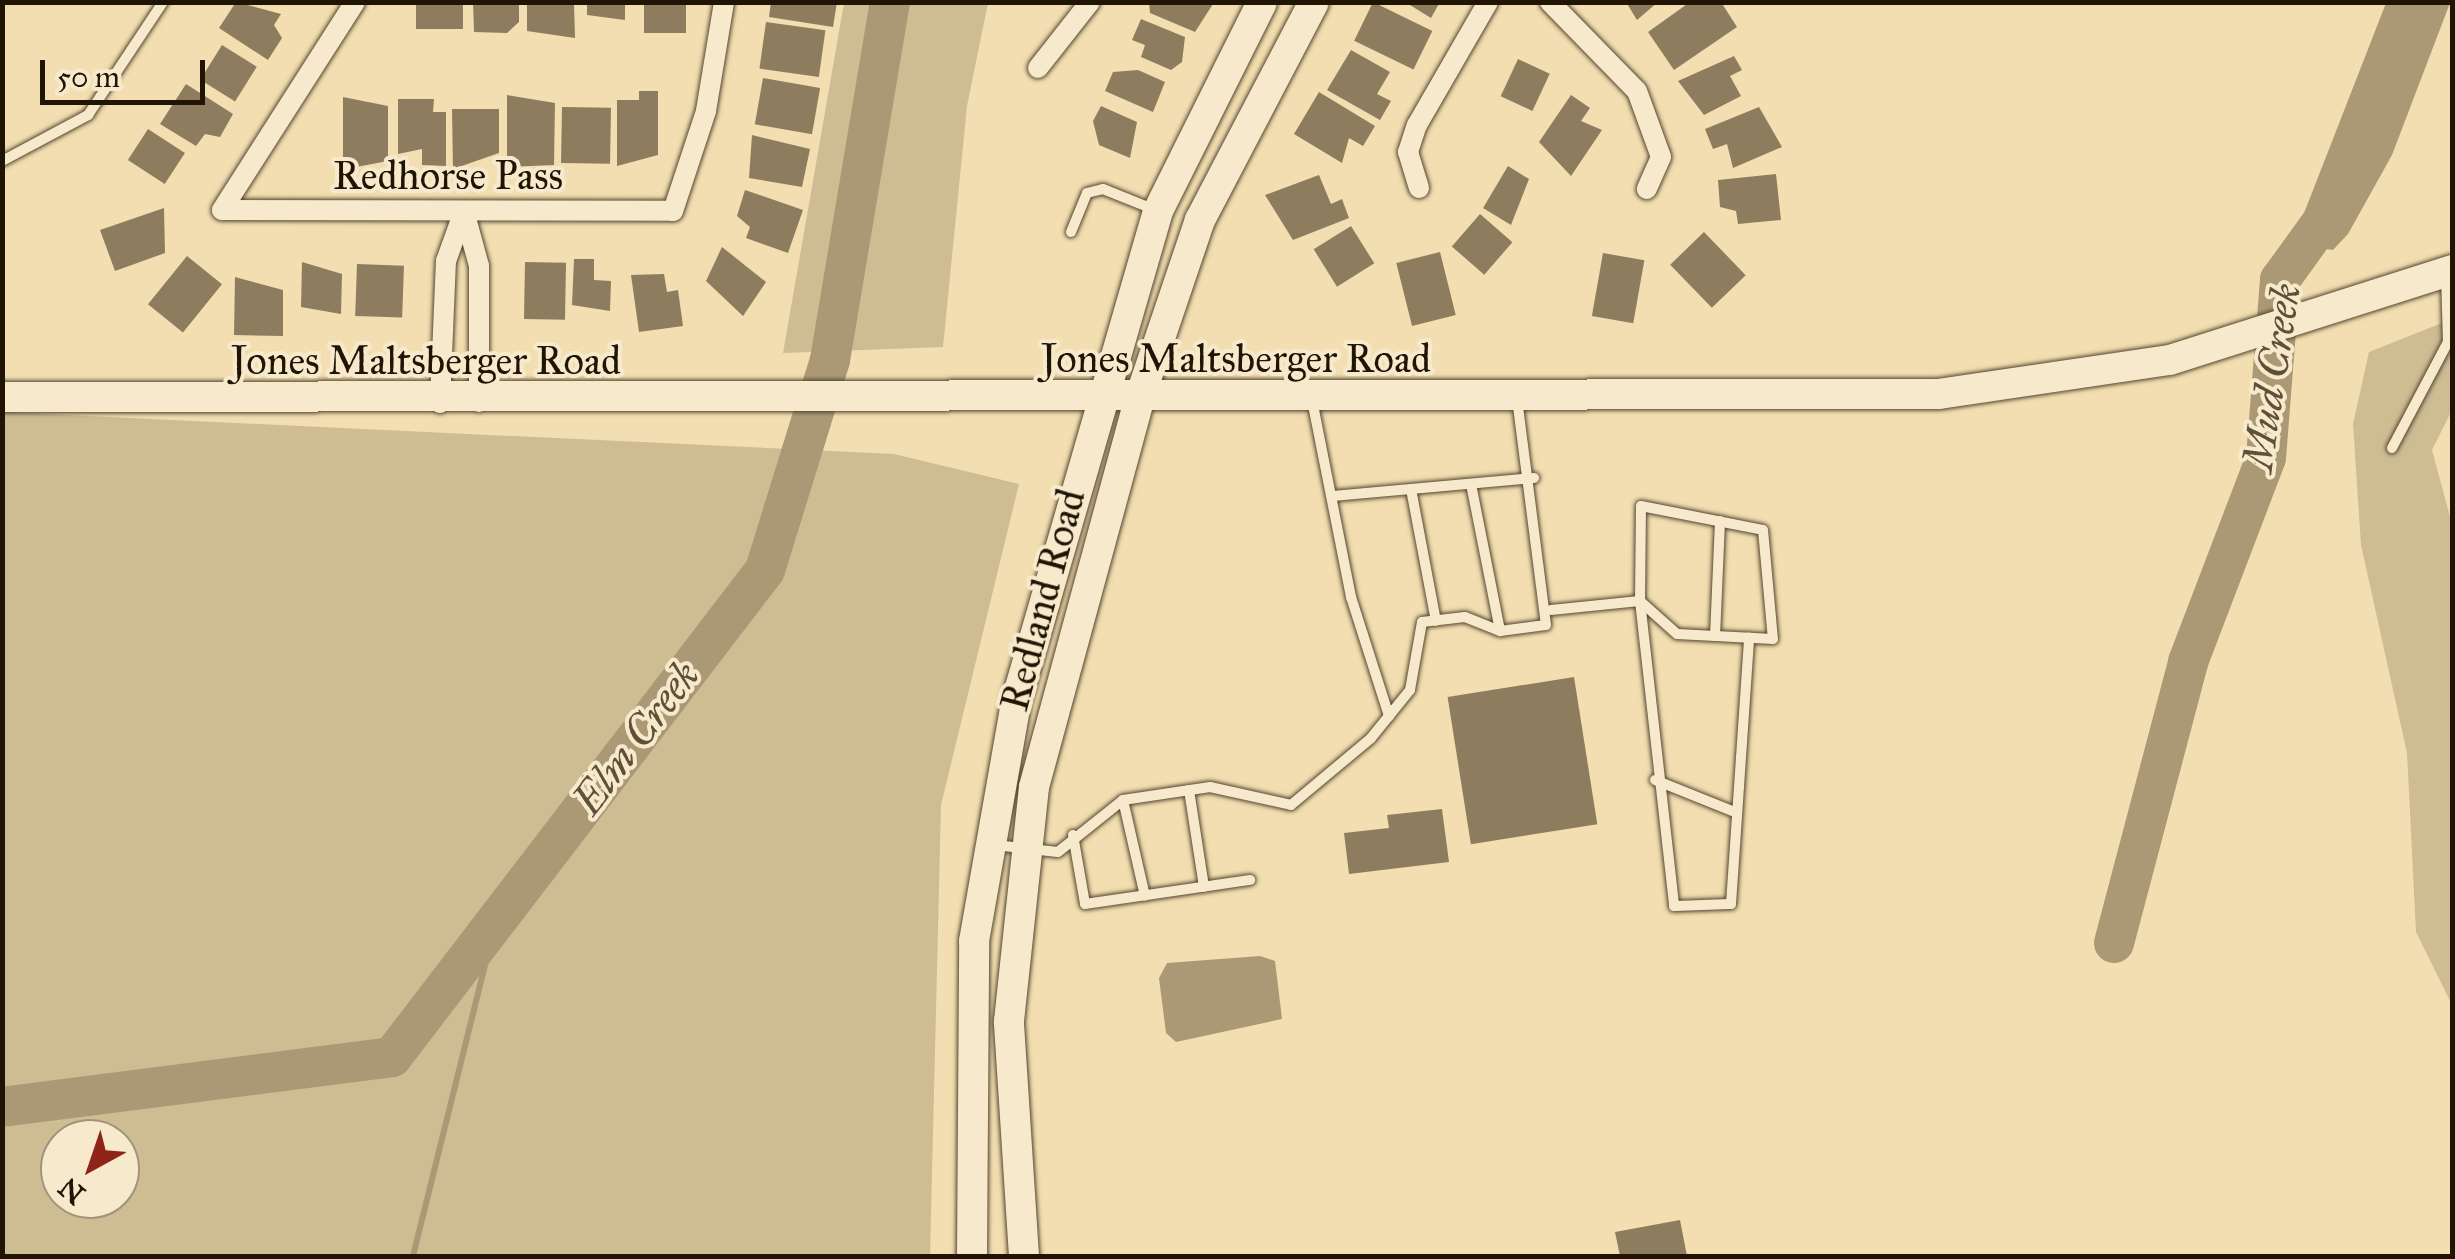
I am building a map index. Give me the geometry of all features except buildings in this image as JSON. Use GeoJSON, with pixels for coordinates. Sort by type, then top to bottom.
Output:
{"type":"FeatureCollection","features":[{"type":"Feature","properties":{"kind":"main road","name":"Redland Road"},"geometry":{"type":"LineString","coordinates":[[972,1256],[973,959],[988,843],[1100,400],[1158,211],[1262,2]]}},
{"type":"Feature","properties":{"kind":"main road","name":"Redland Road"},"geometry":{"type":"LineString","coordinates":[[1024,1256],[1009,1021],[1025,851],[1139,400],[1220,168],[1314,2]]}},
{"type":"Feature","properties":{"kind":"main road","name":"Jones Maltsberger Road"},"geometry":{"type":"LineString","coordinates":[[2,397],[440,403],[1940,394],[2170,360],[2361,306],[2449,272]]}},
{"type":"Feature","properties":{"kind":"street","name":"Redhorse Pass"},"geometry":{"type":"LineString","coordinates":[[355,2],[222,210],[672,211],[706,110],[724,2]]}},
{"type":"Feature","properties":{"kind":"street"},"geometry":{"type":"LineString","coordinates":[[1038,68],[1090,2]]}},
{"type":"Feature","properties":{"kind":"street"},"geometry":{"type":"LineString","coordinates":[[1419,188],[1408,152],[1417,125],[1488,2]]}},
{"type":"Feature","properties":{"kind":"street"},"geometry":{"type":"LineString","coordinates":[[1550,2],[1637,91],[1661,157],[1646,189]]}},
{"type":"Feature","properties":{"kind":"street"},"geometry":{"type":"LineString","coordinates":[[464,211],[480,266],[479,402]]}},
{"type":"Feature","properties":{"kind":"street"},"geometry":{"type":"LineString","coordinates":[[440,403],[446,261],[464,211]]}},
{"type":"Feature","properties":{"kind":"lane"},"geometry":{"type":"LineString","coordinates":[[2,161],[88,114],[163,2]]}},
{"type":"Feature","properties":{"kind":"lane"},"geometry":{"type":"LineString","coordinates":[[1071,232],[1087,193],[1103,190],[1158,211]]}},
{"type":"Feature","properties":{"kind":"lane"},"geometry":{"type":"LineString","coordinates":[[2392,448],[2448,342],[2449,272]]}},
{"type":"Feature","properties":{"kind":"lane"},"geometry":{"type":"LineString","coordinates":[[988,843],[1025,851],[1058,852],[1073,835],[1122,800],[1189,790],[1226,787],[1262,805],[1291,805],[1389,716],[1415,674],[1414,632],[1436,621],[1465,617],[1500,631],[1540,630],[1551,610],[1534,478],[1517,398]]}},
{"type":"Feature","properties":{"kind":"lane"},"geometry":{"type":"LineString","coordinates":[[1312,399],[1332,496],[1389,716]]}},
{"type":"Feature","properties":{"kind":"lane"},"geometry":{"type":"LineString","coordinates":[[1332,496],[1534,478]]}},
{"type":"Feature","properties":{"kind":"lane"},"geometry":{"type":"LineString","coordinates":[[1471,484],[1500,631]]}},
{"type":"Feature","properties":{"kind":"lane"},"geometry":{"type":"LineString","coordinates":[[1411,489],[1436,621]]}},
{"type":"Feature","properties":{"kind":"lane"},"geometry":{"type":"LineString","coordinates":[[1551,610],[1640,601],[1677,634],[1774,639],[1763,530],[1641,506],[1640,601],[1655,780],[1674,906],[1730,904],[1749,638]]}},
{"type":"Feature","properties":{"kind":"lane"},"geometry":{"type":"LineString","coordinates":[[1715,636],[1720,522]]}},
{"type":"Feature","properties":{"kind":"lane"},"geometry":{"type":"LineString","coordinates":[[1655,780],[1737,812]]}},
{"type":"Feature","properties":{"kind":"lane"},"geometry":{"type":"LineString","coordinates":[[1189,790],[1204,887]]}},
{"type":"Feature","properties":{"kind":"lane"},"geometry":{"type":"LineString","coordinates":[[1122,800],[1145,896]]}},
{"type":"Feature","properties":{"kind":"lane"},"geometry":{"type":"LineString","coordinates":[[1073,835],[1085,904],[1250,880]]}},
{"type":"Feature","properties":{"kind":"shaded area"},"geometry":{"type":"Polygon","coordinates":[[[844,3],[988,3],[967,106],[943,347],[783,353],[844,3]]]}},
{"type":"Feature","properties":{"kind":"shaded area"},"geometry":{"type":"Polygon","coordinates":[[[2386,3],[2450,3],[2392,155],[2348,234],[2333,250],[2292,244],[2386,3]]]}},
{"type":"Feature","properties":{"kind":"shaded area"},"geometry":{"type":"Polygon","coordinates":[[[2452,319],[2452,410],[2432,450],[2452,524],[2452,1005],[2416,932],[2407,753],[2361,545],[2353,424],[2369,352],[2452,319]]]}},
{"type":"Feature","properties":{"kind":"shaded area"},"geometry":{"type":"Polygon","coordinates":[[[3,412],[894,454],[1019,484],[941,805],[930,1256],[3,1256],[3,412]]]}},
{"type":"Feature","properties":{"kind":"shaded area"},"geometry":{"type":"Polygon","coordinates":[[[1260,956],[1275,961],[1282,1019],[1176,1042],[1166,1033],[1159,978],[1167,963],[1260,956]]]}},
{"type":"Feature","properties":{"kind":"waterway","name":"Elm Creek"},"geometry":{"type":"LineString","coordinates":[[2,1107],[392,1057],[765,570],[830,360],[890,2]]}},
{"type":"Feature","properties":{"kind":"waterway","name":"Mud Creek"},"geometry":{"type":"LineString","coordinates":[[2114,943],[2188,662],[2266,458],[2280,280],[2334,205]]}},
{"type":"Feature","properties":{"kind":"waterway"},"geometry":{"type":"LineString","coordinates":[[413,1256],[495,924]]}}]}
